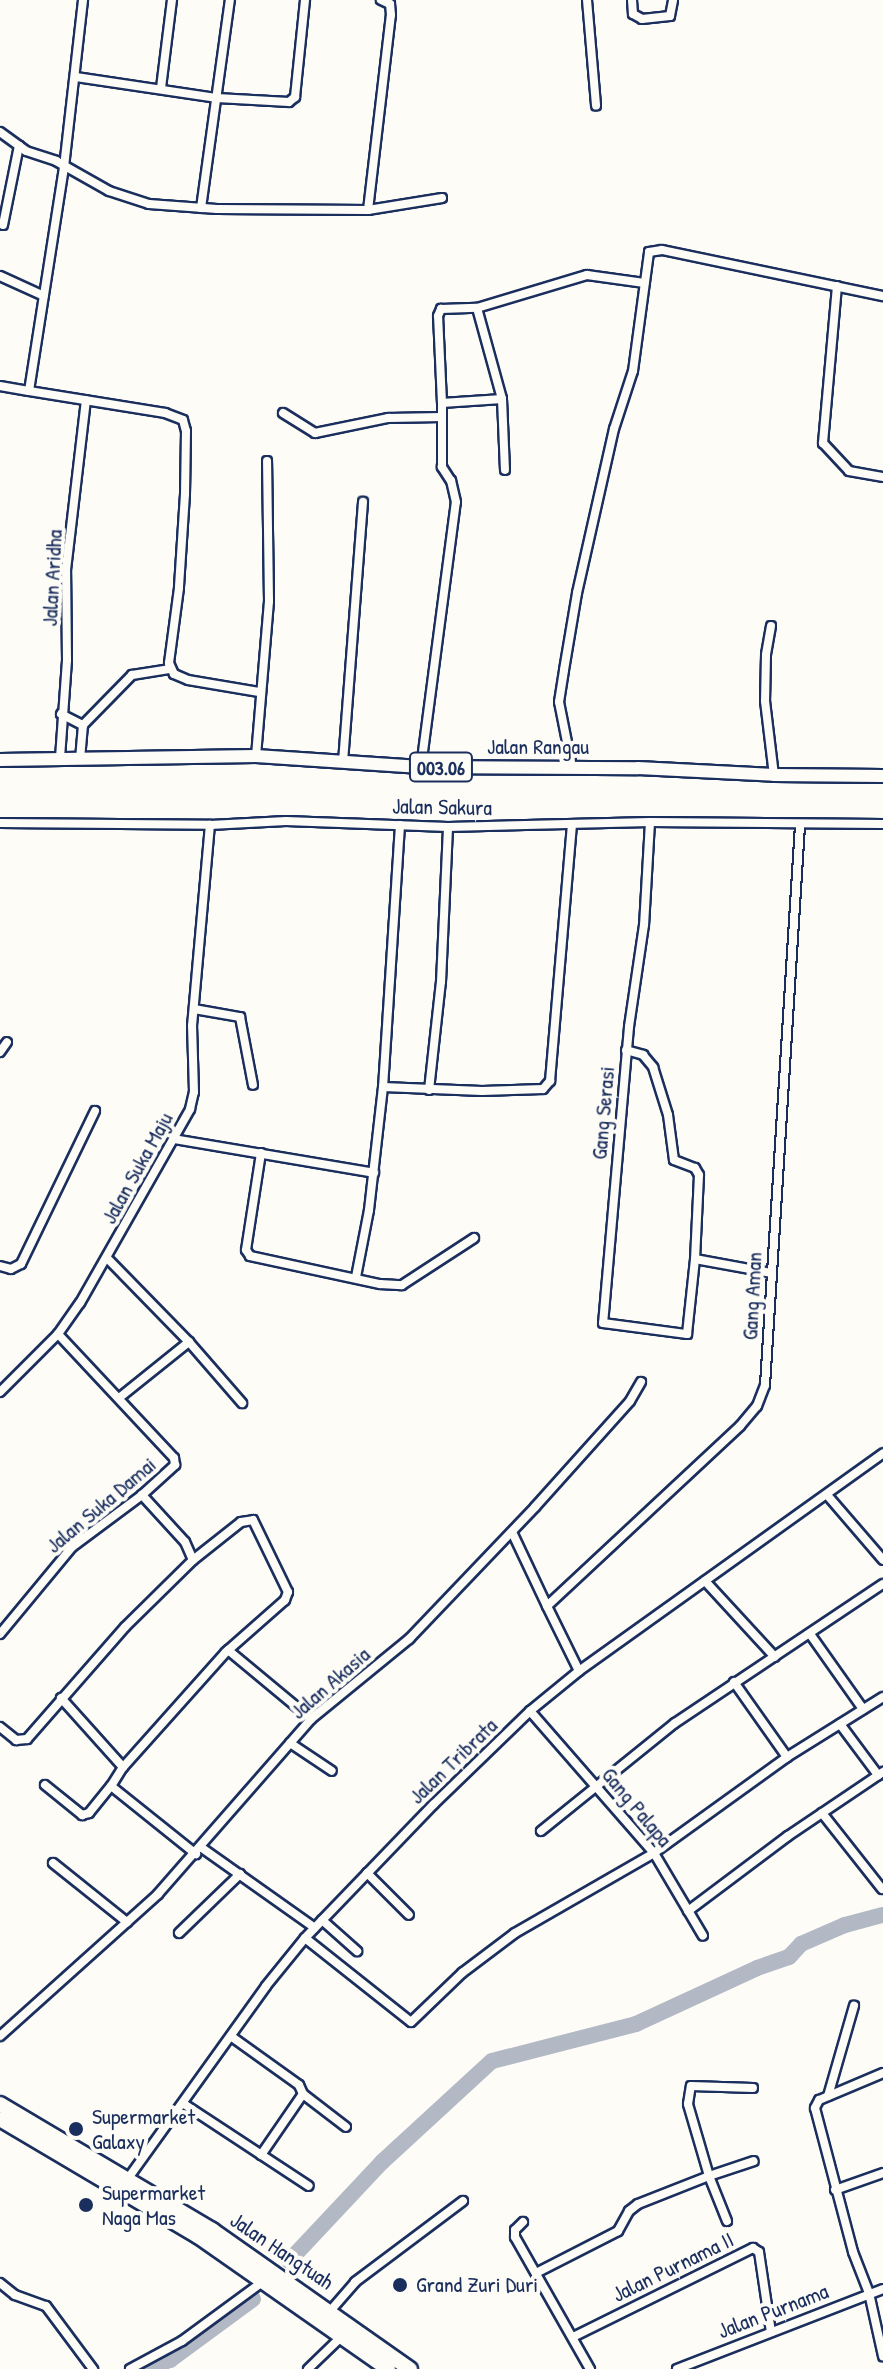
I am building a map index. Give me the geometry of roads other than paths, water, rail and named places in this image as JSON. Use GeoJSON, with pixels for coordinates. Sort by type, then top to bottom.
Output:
{"type":"FeatureCollection","features":[{"type":"Feature","properties":{"kind":"highway","name":"Jalan Hangtuah"},"geometry":{"type":"LineString","coordinates":[[0,2104],[129,2177],[331,2310],[388,2369]]}},
{"type":"Feature","properties":{"kind":"highway","name":"Jalan Hangtuah"},"geometry":{"type":"LineString","coordinates":[[0,2119],[119,2186],[198,2236],[261,2283],[342,2336],[410,2369]]}},
{"type":"Feature","properties":{"kind":"main road","name":"Jalan Rangau"},"geometry":{"type":"LineString","coordinates":[[0,760],[256,756],[421,767],[572,767],[883,776]]}},
{"type":"Feature","properties":{"kind":"street"},"geometry":{"type":"LineString","coordinates":[[29,391],[64,167],[83,0]]}},
{"type":"Feature","properties":{"kind":"street"},"geometry":{"type":"LineString","coordinates":[[161,88],[172,0]]}},
{"type":"Feature","properties":{"kind":"street"},"geometry":{"type":"LineString","coordinates":[[201,208],[230,0]]}},
{"type":"Feature","properties":{"kind":"street"},"geometry":{"type":"LineString","coordinates":[[76,77],[217,98],[293,101],[305,0]]}},
{"type":"Feature","properties":{"kind":"street"},"geometry":{"type":"LineString","coordinates":[[368,210],[391,15],[390,4],[381,0]]}},
{"type":"Feature","properties":{"kind":"street"},"geometry":{"type":"LineString","coordinates":[[587,0],[596,106]]}},
{"type":"Feature","properties":{"kind":"street"},"geometry":{"type":"LineString","coordinates":[[632,0],[633,14],[638,19],[672,14],[673,0]]}},
{"type":"Feature","properties":{"kind":"street"},"geometry":{"type":"LineString","coordinates":[[0,132],[19,146],[130,199],[201,208],[368,210],[442,198]]}},
{"type":"Feature","properties":{"kind":"street"},"geometry":{"type":"LineString","coordinates":[[3,225],[19,146]]}},
{"type":"Feature","properties":{"kind":"street"},"geometry":{"type":"LineString","coordinates":[[0,186],[10,189]]}},
{"type":"Feature","properties":{"kind":"street"},"geometry":{"type":"LineString","coordinates":[[572,767],[559,702],[577,593],[614,429],[633,371],[647,258],[654,250],[883,296]]}},
{"type":"Feature","properties":{"kind":"street"},"geometry":{"type":"LineString","coordinates":[[421,767],[456,502],[451,481],[442,467],[439,312],[445,308],[477,308],[587,275],[644,283]]}},
{"type":"Feature","properties":{"kind":"street"},"geometry":{"type":"LineString","coordinates":[[0,276],[44,296]]}},
{"type":"Feature","properties":{"kind":"street"},"geometry":{"type":"LineString","coordinates":[[837,286],[823,443],[849,471],[883,477]]}},
{"type":"Feature","properties":{"kind":"street"},"geometry":{"type":"LineString","coordinates":[[477,308],[502,399],[505,470]]}},
{"type":"Feature","properties":{"kind":"street"},"geometry":{"type":"LineString","coordinates":[[0,386],[176,416],[185,425],[185,494],[171,669]]}},
{"type":"Feature","properties":{"kind":"street"},"geometry":{"type":"LineString","coordinates":[[442,403],[502,399]]}},
{"type":"Feature","properties":{"kind":"street","name":"Jalan Aridha"},"geometry":{"type":"LineString","coordinates":[[60,758],[67,660],[66,570],[86,400]]}},
{"type":"Feature","properties":{"kind":"street"},"geometry":{"type":"LineString","coordinates":[[283,413],[315,433],[388,418],[442,417]]}},
{"type":"Feature","properties":{"kind":"street"},"geometry":{"type":"LineString","coordinates":[[256,756],[269,601],[267,461]]}},
{"type":"Feature","properties":{"kind":"street"},"geometry":{"type":"LineString","coordinates":[[343,762],[363,502]]}},
{"type":"Feature","properties":{"kind":"street"},"geometry":{"type":"LineString","coordinates":[[771,626],[766,655],[765,701],[774,775]]}},
{"type":"Feature","properties":{"kind":"street"},"geometry":{"type":"LineString","coordinates":[[80,758],[83,725],[132,675],[171,669],[188,680],[259,692]]}},
{"type":"Feature","properties":{"kind":"street"},"geometry":{"type":"LineString","coordinates":[[61,714],[83,725]]}},
{"type":"Feature","properties":{"kind":"street","name":"Jalan Sakura"},"geometry":{"type":"LineString","coordinates":[[0,823],[210,825],[286,821],[448,827],[650,822],[883,824]]}},
{"type":"Feature","properties":{"kind":"street","name":"Gang Serasi"},"geometry":{"type":"LineString","coordinates":[[650,822],[644,925],[626,1050],[603,1321],[606,1326],[687,1334],[695,1259]]}},
{"type":"Feature","properties":{"kind":"street","name":"Jalan Suka Maju"},"geometry":{"type":"LineString","coordinates":[[0,1392],[58,1334],[107,1258],[193,1100],[194,1009],[210,825]]}},
{"type":"Feature","properties":{"kind":"street"},"geometry":{"type":"LineString","coordinates":[[356,1277],[374,1173],[383,1087],[400,825]]}},
{"type":"Feature","properties":{"kind":"street"},"geometry":{"type":"LineString","coordinates":[[383,1087],[482,1091],[543,1089],[547,1086],[568,895],[572,825]]}},
{"type":"Feature","properties":{"kind":"street","name":"Gang Aman"},"geometry":{"type":"LineString","coordinates":[[547,1606],[645,1518],[757,1406],[765,1385],[800,825]]}},
{"type":"Feature","properties":{"kind":"street"},"geometry":{"type":"LineString","coordinates":[[429,1090],[441,982],[448,827]]}},
{"type":"Feature","properties":{"kind":"street"},"geometry":{"type":"LineString","coordinates":[[194,1009],[240,1017],[253,1085]]}},
{"type":"Feature","properties":{"kind":"street"},"geometry":{"type":"LineString","coordinates":[[0,1052],[7,1042]]}},
{"type":"Feature","properties":{"kind":"street"},"geometry":{"type":"LineString","coordinates":[[626,1050],[643,1055],[653,1067],[668,1115],[674,1160],[695,1168],[699,1175],[695,1259],[771,1273]]}},
{"type":"Feature","properties":{"kind":"street"},"geometry":{"type":"LineString","coordinates":[[0,1266],[11,1269],[21,1264],[95,1111]]}},
{"type":"Feature","properties":{"kind":"street"},"geometry":{"type":"LineString","coordinates":[[174,1139],[374,1173]]}},
{"type":"Feature","properties":{"kind":"street"},"geometry":{"type":"LineString","coordinates":[[261,1153],[247,1255],[380,1284],[402,1285],[474,1238]]}},
{"type":"Feature","properties":{"kind":"street"},"geometry":{"type":"LineString","coordinates":[[107,1258],[189,1342],[242,1403]]}},
{"type":"Feature","properties":{"kind":"street","name":"Jalan Suka Damai"},"geometry":{"type":"LineString","coordinates":[[0,1634],[72,1547],[171,1471],[175,1460],[58,1334]]}},
{"type":"Feature","properties":{"kind":"street"},"geometry":{"type":"LineString","coordinates":[[119,1398],[189,1342]]}},
{"type":"Feature","properties":{"kind":"street","name":"Jalan Akasia"},"geometry":{"type":"LineString","coordinates":[[0,2036],[127,1922],[199,1851],[311,1719],[409,1639],[512,1532],[630,1401],[641,1382]]}},
{"type":"Feature","properties":{"kind":"street","name":"Jalan Tribrata"},"geometry":{"type":"LineString","coordinates":[[129,2177],[266,1986],[305,1938],[530,1711],[579,1671],[828,1496],[883,1453]]}},
{"type":"Feature","properties":{"kind":"street"},"geometry":{"type":"LineString","coordinates":[[142,1495],[185,1542],[193,1560]]}},
{"type":"Feature","properties":{"kind":"street"},"geometry":{"type":"LineString","coordinates":[[828,1496],[883,1560]]}},
{"type":"Feature","properties":{"kind":"street"},"geometry":{"type":"LineString","coordinates":[[0,1727],[16,1740],[24,1741],[125,1627],[193,1560],[241,1522],[253,1520],[287,1585],[285,1600],[228,1650],[123,1767],[89,1813],[82,1815],[45,1785]]}},
{"type":"Feature","properties":{"kind":"street"},"geometry":{"type":"LineString","coordinates":[[512,1532],[579,1671]]}},
{"type":"Feature","properties":{"kind":"street"},"geometry":{"type":"LineString","coordinates":[[705,1581],[775,1657]]}},
{"type":"Feature","properties":{"kind":"street"},"geometry":{"type":"LineString","coordinates":[[541,1831],[595,1784],[734,1682],[883,1584]]}},
{"type":"Feature","properties":{"kind":"street"},"geometry":{"type":"LineString","coordinates":[[810,1634],[863,1709]]}},
{"type":"Feature","properties":{"kind":"street"},"geometry":{"type":"LineString","coordinates":[[228,1650],[311,1719]]}},
{"type":"Feature","properties":{"kind":"street"},"geometry":{"type":"LineString","coordinates":[[734,1682],[787,1757]]}},
{"type":"Feature","properties":{"kind":"street"},"geometry":{"type":"LineString","coordinates":[[305,1938],[411,2022],[462,1973],[515,1933],[654,1853],[787,1757],[883,1697]]}},
{"type":"Feature","properties":{"kind":"street"},"geometry":{"type":"LineString","coordinates":[[61,1698],[123,1767]]}},
{"type":"Feature","properties":{"kind":"street","name":"Gang Palapa"},"geometry":{"type":"LineString","coordinates":[[530,1711],[654,1853],[703,1936]]}},
{"type":"Feature","properties":{"kind":"street"},"geometry":{"type":"LineString","coordinates":[[688,1911],[881,1773],[840,1724]]}},
{"type":"Feature","properties":{"kind":"street"},"geometry":{"type":"LineString","coordinates":[[290,1743],[332,1771]]}},
{"type":"Feature","properties":{"kind":"street"},"geometry":{"type":"LineString","coordinates":[[111,1786],[199,1851],[240,1874],[315,1928]]}},
{"type":"Feature","properties":{"kind":"street"},"geometry":{"type":"LineString","coordinates":[[822,1813],[882,1889]]}},
{"type":"Feature","properties":{"kind":"street"},"geometry":{"type":"LineString","coordinates":[[53,1863],[127,1922]]}},
{"type":"Feature","properties":{"kind":"street"},"geometry":{"type":"LineString","coordinates":[[367,1873],[409,1915]]}},
{"type":"Feature","properties":{"kind":"street"},"geometry":{"type":"LineString","coordinates":[[179,1933],[240,1874]]}},
{"type":"Feature","properties":{"kind":"street"},"geometry":{"type":"LineString","coordinates":[[322,1920],[357,1951]]}},
{"type":"Feature","properties":{"kind":"street"},"geometry":{"type":"LineString","coordinates":[[828,2096],[854,2006]]}},
{"type":"Feature","properties":{"kind":"street"},"geometry":{"type":"LineString","coordinates":[[232,2037],[299,2085],[303,2094],[346,2127]]}},
{"type":"Feature","properties":{"kind":"street"},"geometry":{"type":"LineString","coordinates":[[883,2073],[817,2101],[815,2108],[835,2190],[869,2293],[883,2356]]}},
{"type":"Feature","properties":{"kind":"street"},"geometry":{"type":"LineString","coordinates":[[727,2221],[694,2126],[688,2089],[695,2085],[753,2088]]}},
{"type":"Feature","properties":{"kind":"street"},"geometry":{"type":"LineString","coordinates":[[261,2155],[303,2094]]}},
{"type":"Feature","properties":{"kind":"street"},"geometry":{"type":"LineString","coordinates":[[184,2104],[309,2186]]}},
{"type":"Feature","properties":{"kind":"street"},"geometry":{"type":"LineString","coordinates":[[536,2273],[621,2229],[629,2211],[638,2204],[754,2161]]}},
{"type":"Feature","properties":{"kind":"street"},"geometry":{"type":"LineString","coordinates":[[835,2190],[883,2173]]}},
{"type":"Feature","properties":{"kind":"street"},"geometry":{"type":"LineString","coordinates":[[331,2310],[355,2282],[463,2201]]}},
{"type":"Feature","properties":{"kind":"street"},"geometry":{"type":"LineString","coordinates":[[523,2222],[514,2235],[590,2369]]}},
{"type":"Feature","properties":{"kind":"street","name":"Jalan Purnama II"},"geometry":{"type":"LineString","coordinates":[[573,2337],[753,2248],[759,2252],[771,2332]]}},
{"type":"Feature","properties":{"kind":"street"},"geometry":{"type":"LineString","coordinates":[[0,2283],[15,2295],[46,2306],[93,2369]]}},
{"type":"Feature","properties":{"kind":"street"},"geometry":{"type":"LineString","coordinates":[[130,2369],[182,2341],[261,2283]]}},
{"type":"Feature","properties":{"kind":"street","name":"Jalan Purnama"},"geometry":{"type":"LineString","coordinates":[[677,2369],[883,2289]]}},
{"type":"Feature","properties":{"kind":"street"},"geometry":{"type":"LineString","coordinates":[[308,2369],[342,2336]]}},
{"type":"Feature","properties":{"kind":"waterway"},"geometry":{"type":"LineString","coordinates":[[289,2261],[382,2162],[492,2061],[636,2024],[757,1968],[789,1957],[801,1944],[845,1925],[883,1915]]}},
{"type":"Feature","properties":{"kind":"waterway"},"geometry":{"type":"LineString","coordinates":[[145,2369],[170,2360],[253,2299]]}},
{"type":"Feature","properties":{"kind":"place","name":"Supermarket Galaxy"},"geometry":{"type":"Point","coordinates":[76,2129]}},
{"type":"Feature","properties":{"kind":"place","name":"Supermarket Naga Mas"},"geometry":{"type":"Point","coordinates":[86,2205]}},
{"type":"Feature","properties":{"kind":"place","name":"Grand Zuri Duri"},"geometry":{"type":"Point","coordinates":[400,2285]}}]}
